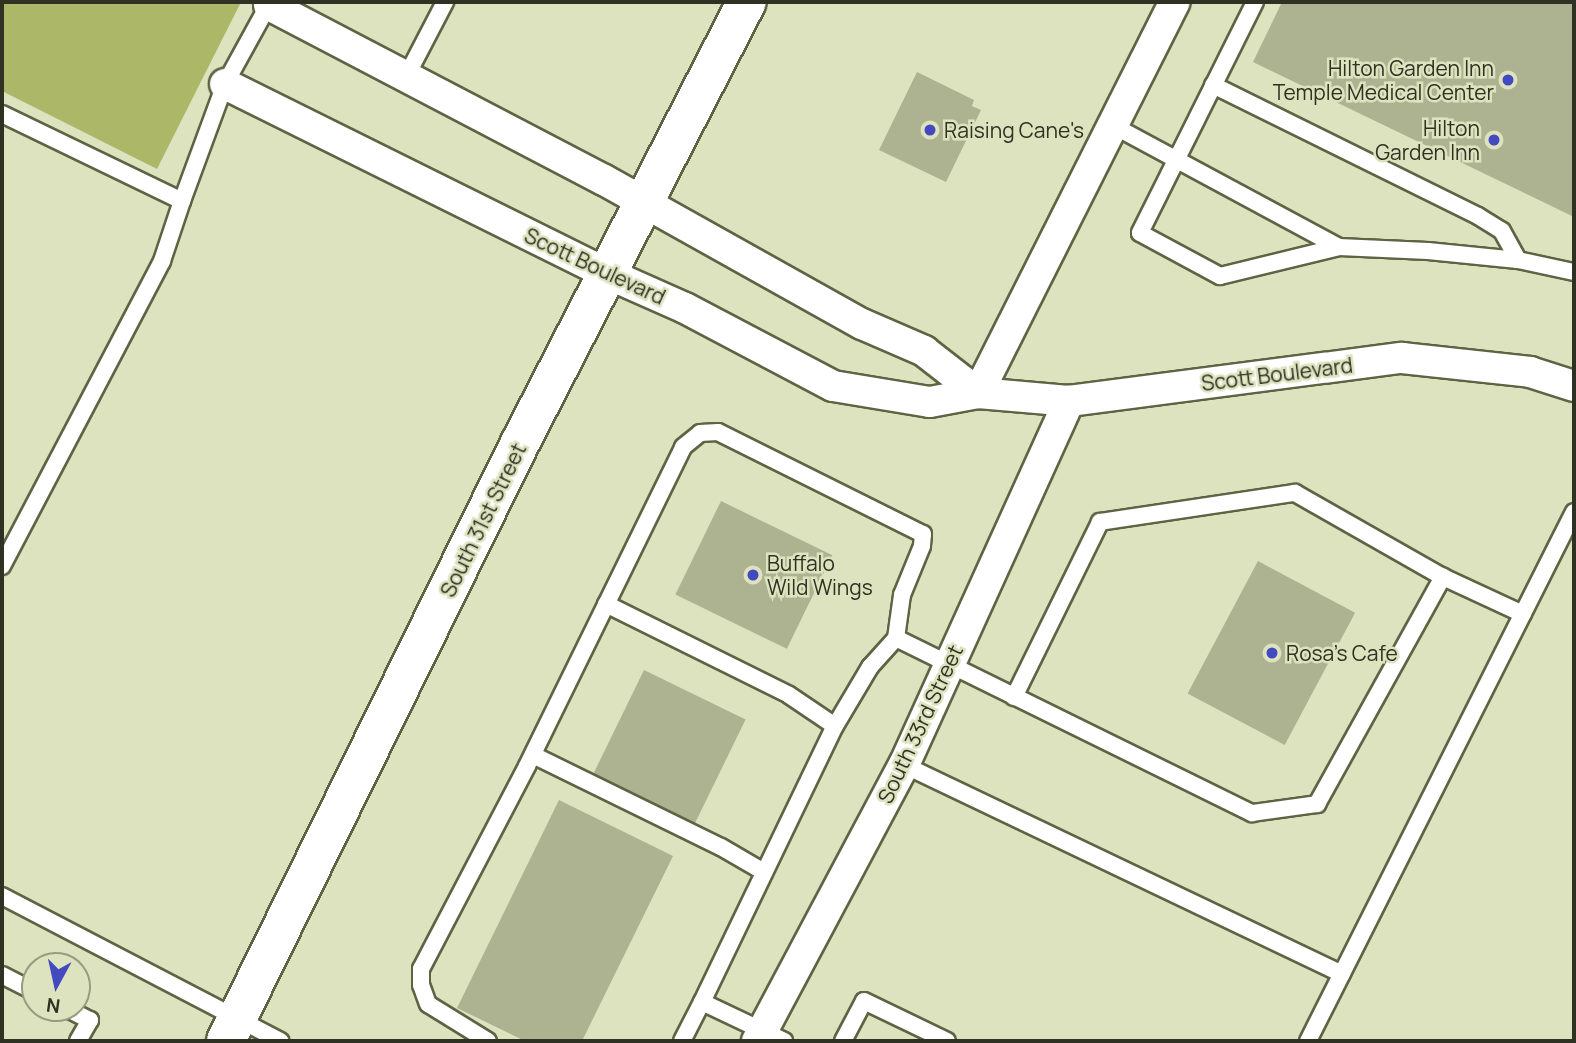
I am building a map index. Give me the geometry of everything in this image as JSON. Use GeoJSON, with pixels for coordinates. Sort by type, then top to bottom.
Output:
{"type":"FeatureCollection","features":[{"type":"Feature","properties":{"kind":"main road","name":"South 31st Street"},"geometry":{"type":"LineString","coordinates":[[232,1031],[606,273],[747,2]]}},
{"type":"Feature","properties":{"kind":"street"},"geometry":{"type":"LineString","coordinates":[[270,4],[604,180],[641,204],[862,324],[924,351],[978,393],[1175,2]]}},
{"type":"Feature","properties":{"kind":"street","name":"Scott Boulevard"},"geometry":{"type":"LineString","coordinates":[[225,84],[606,273],[685,309],[833,386],[930,402],[978,393],[1069,401],[1402,358],[1530,372],[1574,386]]}},
{"type":"Feature","properties":{"kind":"street","name":"South 33rd Street"},"geometry":{"type":"LineString","coordinates":[[768,1038],[904,765],[1069,401]]}},
{"type":"Feature","properties":{"kind":"lane"},"geometry":{"type":"LineString","coordinates":[[406,77],[445,2]]}},
{"type":"Feature","properties":{"kind":"lane"},"geometry":{"type":"LineString","coordinates":[[1255,2],[1140,233],[1220,276],[1339,247],[1518,260],[1574,272]]}},
{"type":"Feature","properties":{"kind":"lane"},"geometry":{"type":"LineString","coordinates":[[2,566],[162,261],[225,84],[270,4]]}},
{"type":"Feature","properties":{"kind":"lane"},"geometry":{"type":"LineString","coordinates":[[1213,85],[1478,216],[1502,231],[1518,260]]}},
{"type":"Feature","properties":{"kind":"lane"},"geometry":{"type":"LineString","coordinates":[[2,114],[182,201]]}},
{"type":"Feature","properties":{"kind":"lane"},"geometry":{"type":"LineString","coordinates":[[1114,126],[1339,247]]}},
{"type":"Feature","properties":{"kind":"lane"},"geometry":{"type":"LineString","coordinates":[[488,1041],[428,1004],[421,985],[421,969],[533,755],[682,447],[701,433],[718,432],[923,534],[922,546],[902,595],[895,638],[870,667],[835,726],[682,1041]]}},
{"type":"Feature","properties":{"kind":"lane"},"geometry":{"type":"LineString","coordinates":[[1014,697],[1100,523],[1295,493],[1443,577],[1523,614]]}},
{"type":"Feature","properties":{"kind":"lane"},"geometry":{"type":"LineString","coordinates":[[1308,1041],[1574,512]]}},
{"type":"Feature","properties":{"kind":"lane"},"geometry":{"type":"LineString","coordinates":[[895,638],[1252,814],[1317,804],[1443,577]]}},
{"type":"Feature","properties":{"kind":"lane"},"geometry":{"type":"LineString","coordinates":[[606,604],[789,695],[835,726]]}},
{"type":"Feature","properties":{"kind":"lane"},"geometry":{"type":"LineString","coordinates":[[533,755],[721,847],[764,872]]}},
{"type":"Feature","properties":{"kind":"lane"},"geometry":{"type":"LineString","coordinates":[[904,765],[1342,974]]}},
{"type":"Feature","properties":{"kind":"lane"},"geometry":{"type":"LineString","coordinates":[[2,896],[232,1031],[281,1041]]}},
{"type":"Feature","properties":{"kind":"lane"},"geometry":{"type":"LineString","coordinates":[[2,975],[21,985]]}},
{"type":"Feature","properties":{"kind":"lane"},"geometry":{"type":"LineString","coordinates":[[843,1041],[864,1001],[947,1041]]}},
{"type":"Feature","properties":{"kind":"lane"},"geometry":{"type":"LineString","coordinates":[[702,1002],[768,1038]]}},
{"type":"Feature","properties":{"kind":"lane"},"geometry":{"type":"LineString","coordinates":[[78,1041],[89,1022]]}},
{"type":"Feature","properties":{"kind":"green space"},"geometry":{"type":"Polygon","coordinates":[[[2,2],[241,2],[157,169],[2,91],[2,2]]]}},
{"type":"Feature","properties":{"kind":"building","name":"Hilton Garden Inn"},"geometry":{"type":"Polygon","coordinates":[[[1282,2],[1574,2],[1574,217],[1253,62],[1282,2]]]}},
{"type":"Feature","properties":{"kind":"building","name":"Raising Cane's"},"geometry":{"type":"Polygon","coordinates":[[[917,72],[974,100],[972,106],[981,110],[946,182],[879,150],[917,72]]]}},
{"type":"Feature","properties":{"kind":"building","name":"Buffalo Wild Wings"},"geometry":{"type":"Polygon","coordinates":[[[721,501],[832,555],[787,649],[675,594],[721,501]]]}},
{"type":"Feature","properties":{"kind":"building","name":"Rosa's Cafe"},"geometry":{"type":"Polygon","coordinates":[[[1258,561],[1355,613],[1285,745],[1188,693],[1258,561]]]}},
{"type":"Feature","properties":{"kind":"building"},"geometry":{"type":"Polygon","coordinates":[[[644,670],[746,720],[693,828],[591,779],[644,670]]]}},
{"type":"Feature","properties":{"kind":"building"},"geometry":{"type":"Polygon","coordinates":[[[559,800],[673,856],[582,1041],[525,1041],[457,1008],[559,800]]]}},
{"type":"Feature","properties":{"kind":"place","name":"Hilton Garden Inn Temple Medical Center"},"geometry":{"type":"Point","coordinates":[1508,80]}},
{"type":"Feature","properties":{"kind":"place","name":"Raising Cane's"},"geometry":{"type":"Point","coordinates":[930,130]}},
{"type":"Feature","properties":{"kind":"place","name":"Hilton Garden Inn"},"geometry":{"type":"Point","coordinates":[1494,140]}},
{"type":"Feature","properties":{"kind":"place","name":"Buffalo Wild Wings"},"geometry":{"type":"Point","coordinates":[753,575]}},
{"type":"Feature","properties":{"kind":"place","name":"Rosa's Cafe"},"geometry":{"type":"Point","coordinates":[1272,653]}}]}
